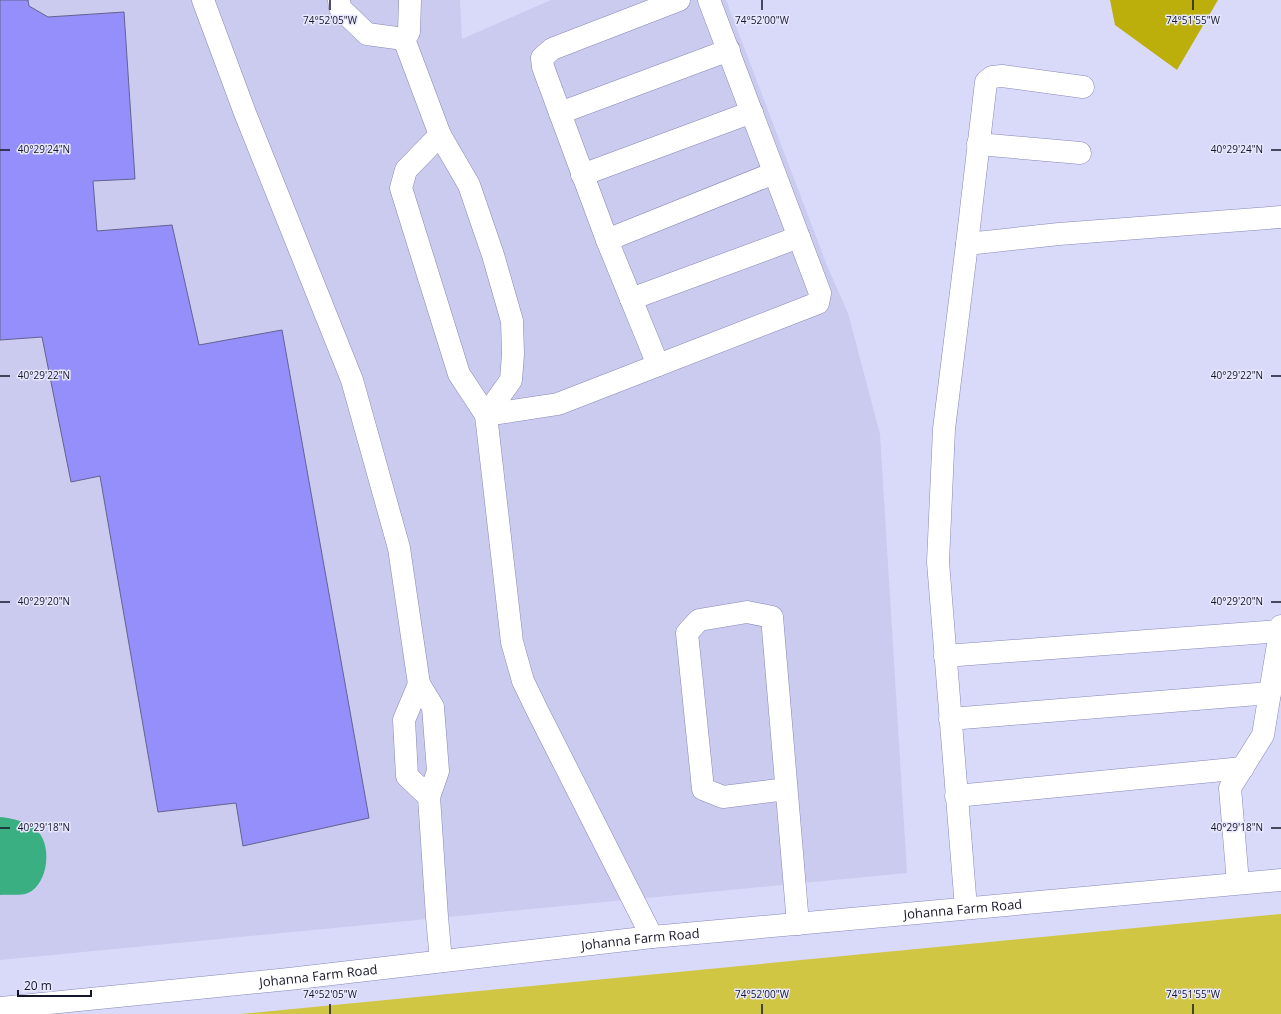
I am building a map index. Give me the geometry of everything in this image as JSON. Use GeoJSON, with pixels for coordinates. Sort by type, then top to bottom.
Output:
{"type":"FeatureCollection","features":[{"type":"Feature","properties":{"kind":"street"},"geometry":{"type":"LineString","coordinates":[[203,0],[245,113],[352,380],[399,548],[419,684],[433,707],[438,771],[429,797],[441,961]]}},
{"type":"Feature","properties":{"kind":"street"},"geometry":{"type":"LineString","coordinates":[[339,0],[340,8],[367,34],[404,39]]}},
{"type":"Feature","properties":{"kind":"street"},"geometry":{"type":"LineString","coordinates":[[404,39],[409,32],[410,0]]}},
{"type":"Feature","properties":{"kind":"street"},"geometry":{"type":"LineString","coordinates":[[658,365],[582,175],[543,68],[542,58],[552,49],[679,0]]}},
{"type":"Feature","properties":{"kind":"street"},"geometry":{"type":"LineString","coordinates":[[486,414],[558,404],[818,303],[820,293],[709,0]]}},
{"type":"Feature","properties":{"kind":"street"},"geometry":{"type":"LineString","coordinates":[[404,39],[440,135],[469,185],[493,255],[512,321],[514,354],[511,380],[486,414]]}},
{"type":"Feature","properties":{"kind":"street"},"geometry":{"type":"LineString","coordinates":[[560,113],[729,50]]}},
{"type":"Feature","properties":{"kind":"street"},"geometry":{"type":"LineString","coordinates":[[966,908],[938,562],[944,429],[986,82],[992,77],[1002,76],[1083,87]]}},
{"type":"Feature","properties":{"kind":"street"},"geometry":{"type":"LineString","coordinates":[[582,175],[752,112]]}},
{"type":"Feature","properties":{"kind":"street"},"geometry":{"type":"LineString","coordinates":[[440,135],[406,170],[401,188],[459,374],[486,414],[512,642],[523,682],[652,937]]}},
{"type":"Feature","properties":{"kind":"street"},"geometry":{"type":"LineString","coordinates":[[978,144],[1080,153]]}},
{"type":"Feature","properties":{"kind":"street"},"geometry":{"type":"LineString","coordinates":[[607,240],[774,173]]}},
{"type":"Feature","properties":{"kind":"street"},"geometry":{"type":"LineString","coordinates":[[967,244],[1059,234],[1281,216]]}},
{"type":"Feature","properties":{"kind":"street"},"geometry":{"type":"LineString","coordinates":[[631,299],[799,237]]}},
{"type":"Feature","properties":{"kind":"street"},"geometry":{"type":"LineString","coordinates":[[786,789],[724,798],[703,789],[687,633],[699,620],[747,612],[772,617],[798,924]]}},
{"type":"Feature","properties":{"kind":"street"},"geometry":{"type":"LineString","coordinates":[[945,656],[1281,629],[1263,735],[1230,788],[1238,883]]}},
{"type":"Feature","properties":{"kind":"street"},"geometry":{"type":"LineString","coordinates":[[419,684],[404,720],[407,776],[429,797]]}},
{"type":"Feature","properties":{"kind":"street"},"geometry":{"type":"LineString","coordinates":[[950,719],[1270,693]]}},
{"type":"Feature","properties":{"kind":"street"},"geometry":{"type":"LineString","coordinates":[[956,796],[1243,768]]}},
{"type":"Feature","properties":{"kind":"street","name":"Johanna Farm Road"},"geometry":{"type":"LineString","coordinates":[[0,1008],[652,937],[1281,880]]}},
{"type":"Feature","properties":{"kind":"shaded area"},"geometry":{"type":"Polygon","coordinates":[[[0,0],[460,0],[462,39],[551,0],[726,0],[828,268],[848,313],[880,434],[907,873],[0,960],[0,0]]]}},
{"type":"Feature","properties":{"kind":"shaded area"},"geometry":{"type":"Polygon","coordinates":[[[1110,0],[1218,0],[1177,70],[1115,25],[1110,0]]]}},
{"type":"Feature","properties":{"kind":"shaded area"},"geometry":{"type":"Polygon","coordinates":[[[0,817],[18,820],[31,826],[41,835],[44,843],[46,862],[44,872],[35,888],[28,893],[0,895],[0,817]]]}},
{"type":"Feature","properties":{"kind":"shaded area"},"geometry":{"type":"Polygon","coordinates":[[[1281,914],[1281,1014],[240,1014],[1281,914]]]}},
{"type":"Feature","properties":{"kind":"building"},"geometry":{"type":"Polygon","coordinates":[[[0,0],[28,0],[29,6],[48,17],[124,12],[135,179],[93,181],[97,231],[172,225],[199,345],[282,330],[369,818],[243,846],[236,803],[158,812],[100,476],[71,482],[42,337],[0,340],[0,0]]]}}]}
